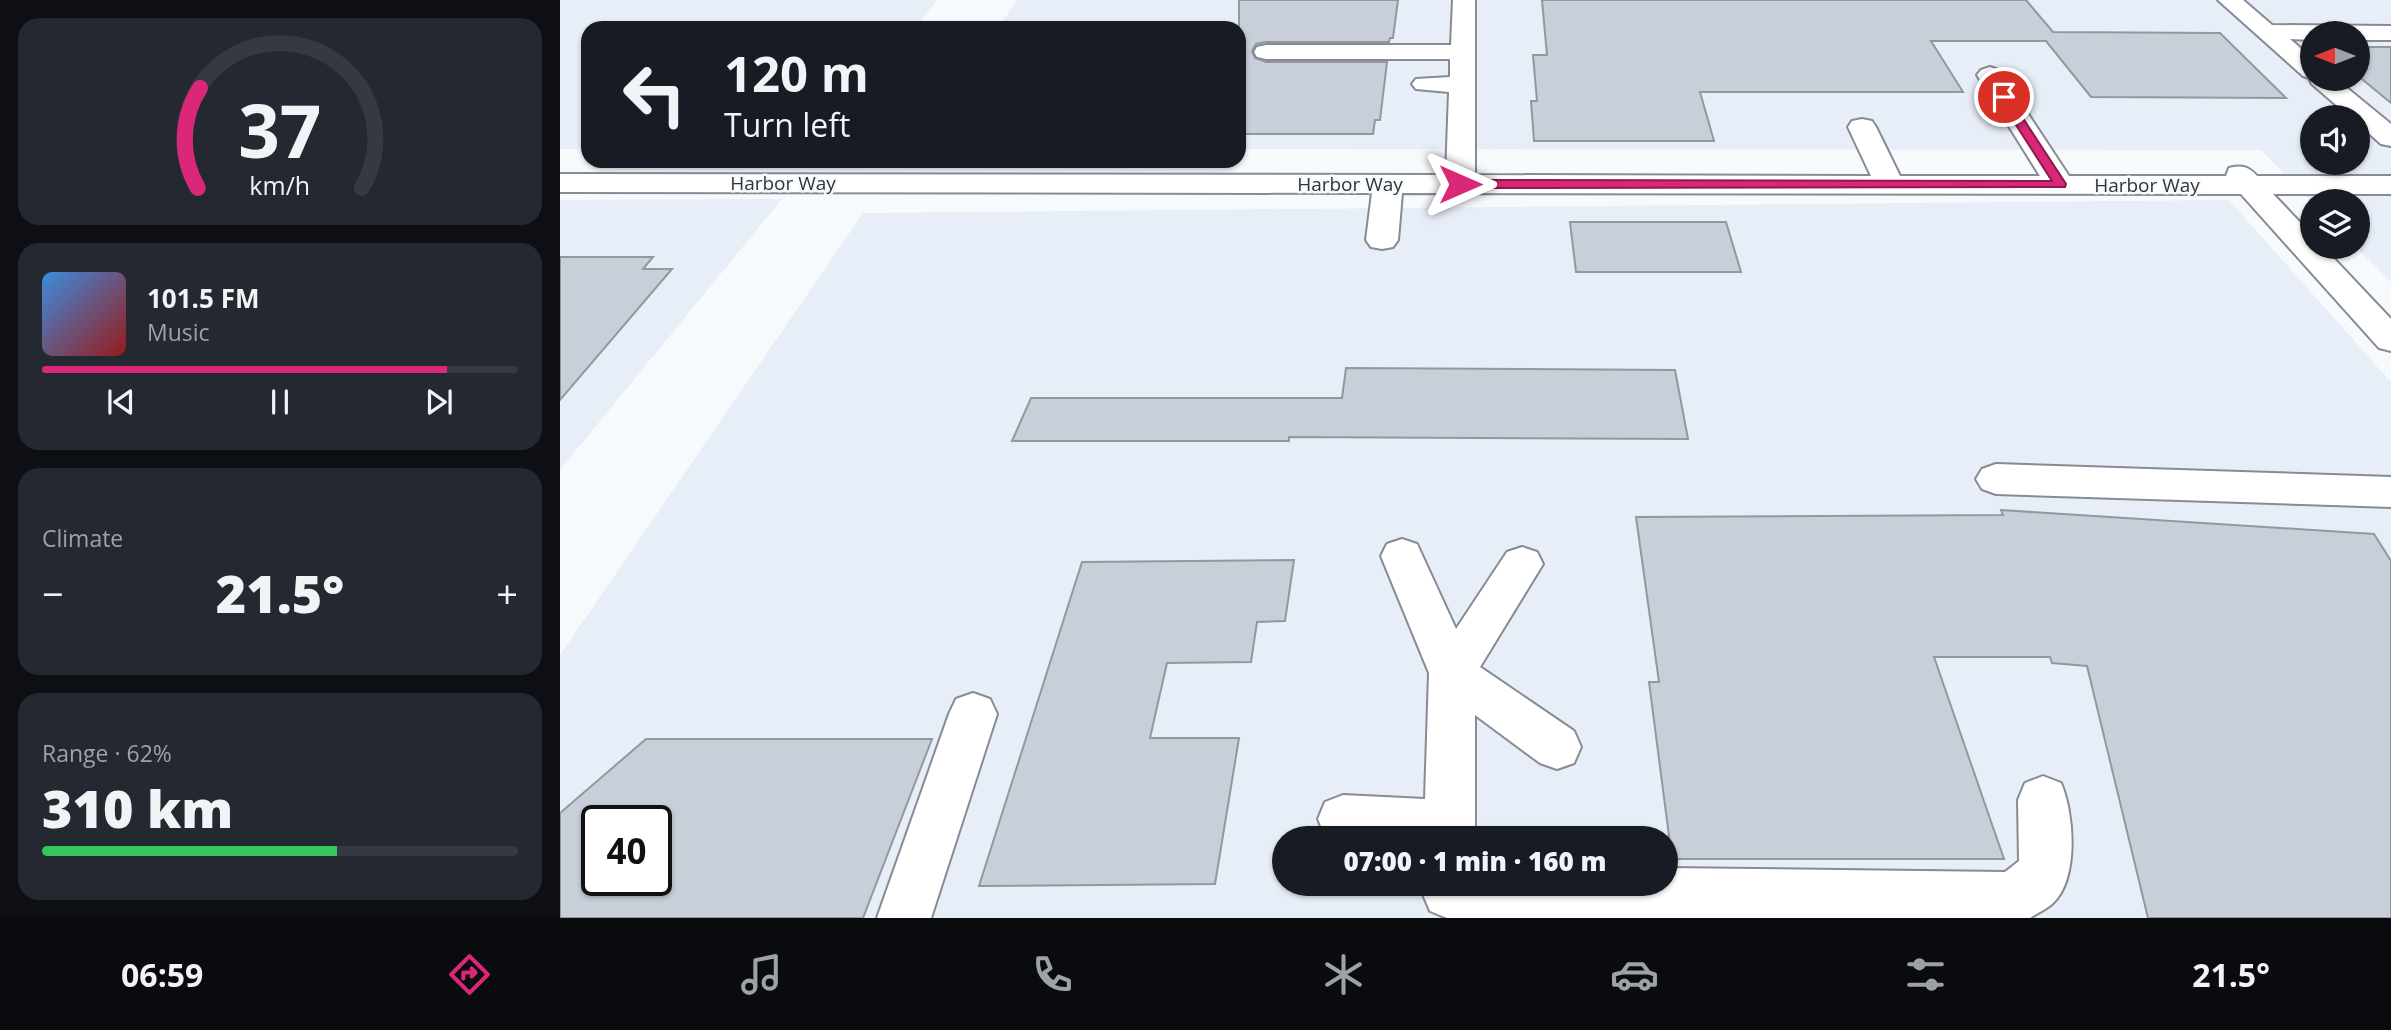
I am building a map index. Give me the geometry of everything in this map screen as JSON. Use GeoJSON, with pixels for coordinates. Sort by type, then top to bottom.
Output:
{"type":"FeatureCollection","features":[{"type":"Feature","properties":{"kind":"street"},"geometry":{"type":"LineString","coordinates":[[1464,0],[1462,85],[1476,193]]}},
{"type":"Feature","properties":{"kind":"street"},"geometry":{"type":"LineString","coordinates":[[2229,0],[2300,61]]}},
{"type":"Feature","properties":{"kind":"street"},"geometry":{"type":"LineString","coordinates":[[2266,32],[2391,33]]}},
{"type":"Feature","properties":{"kind":"street"},"geometry":{"type":"LineString","coordinates":[[1422,43],[1463,48]]}},
{"type":"Feature","properties":{"kind":"street"},"geometry":{"type":"LineString","coordinates":[[1266,52],[1463,48]]}},
{"type":"Feature","properties":{"kind":"street"},"geometry":{"type":"LineString","coordinates":[[1990,75],[2060,184]]}},
{"type":"Feature","properties":{"kind":"street"},"geometry":{"type":"LineString","coordinates":[[1425,84],[1462,85]]}},
{"type":"Feature","properties":{"kind":"street"},"geometry":{"type":"LineString","coordinates":[[2335,91],[2391,138]]}},
{"type":"Feature","properties":{"kind":"street"},"geometry":{"type":"LineString","coordinates":[[1863,127],[1890,184]]}},
{"type":"Feature","properties":{"kind":"street"},"geometry":{"type":"LineString","coordinates":[[2223,158],[2391,340]]}},
{"type":"Feature","properties":{"kind":"street"},"geometry":{"type":"LineString","coordinates":[[660,210],[710,168]]}},
{"type":"Feature","properties":{"kind":"street"},"geometry":{"type":"LineString","coordinates":[[2330,175],[2340,185]]}},
{"type":"Feature","properties":{"kind":"street","name":"Harbor Way"},"geometry":{"type":"LineString","coordinates":[[560,183],[1388,184],[1476,193],[1890,184],[2391,185]]}},
{"type":"Feature","properties":{"kind":"street"},"geometry":{"type":"LineString","coordinates":[[745,215],[771,183]]}},
{"type":"Feature","properties":{"kind":"street"},"geometry":{"type":"LineString","coordinates":[[1382,240],[1388,184]]}},
{"type":"Feature","properties":{"kind":"street"},"geometry":{"type":"LineString","coordinates":[[1996,479],[2391,492]]}},
{"type":"Feature","properties":{"kind":"street"},"geometry":{"type":"LineString","coordinates":[[1402,556],[1452,673],[1450,826]]}},
{"type":"Feature","properties":{"kind":"street"},"geometry":{"type":"LineString","coordinates":[[1452,673],[1522,564]]}},
{"type":"Feature","properties":{"kind":"street"},"geometry":{"type":"LineString","coordinates":[[1452,673],[1557,747]]}},
{"type":"Feature","properties":{"kind":"street"},"geometry":{"type":"LineString","coordinates":[[904,918],[973,714]]}},
{"type":"Feature","properties":{"kind":"street"},"geometry":{"type":"LineString","coordinates":[[1448,898],[2011,899],[2035,884],[2045,867],[2043,800]]}},
{"type":"Feature","properties":{"kind":"street"},"geometry":{"type":"LineString","coordinates":[[1343,819],[1401,826]]}},
{"type":"Feature","properties":{"kind":"shaded area"},"geometry":{"type":"Polygon","coordinates":[[[560,0],[937,0],[920,21],[581,21],[581,149],[560,149],[560,0]]]}},
{"type":"Feature","properties":{"kind":"shaded area"},"geometry":{"type":"Polygon","coordinates":[[[1017,0],[2391,0],[2391,282],[2368,259],[2370,189],[2300,190],[2261,150],[1246,149],[1246,21],[1003,21],[1017,0]]]}},
{"type":"Feature","properties":{"kind":"shaded area"},"geometry":{"type":"Polygon","coordinates":[[[782,199],[560,470],[560,200],[782,199]]]}},
{"type":"Feature","properties":{"kind":"shaded area"},"geometry":{"type":"Polygon","coordinates":[[[2229,200],[2391,382],[2391,918],[560,918],[560,655],[863,213],[2229,200]]]}},
{"type":"Feature","properties":{"kind":"building"},"geometry":{"type":"Polygon","coordinates":[[[1239,0],[1398,0],[1393,38],[1390,38],[1389,42],[1266,42],[1256,44],[1252,51],[1255,58],[1266,62],[1387,62],[1380,120],[1375,120],[1373,134],[1246,134],[1246,21],[1239,21],[1239,0]]]}},
{"type":"Feature","properties":{"kind":"building"},"geometry":{"type":"Polygon","coordinates":[[[1542,0],[2026,0],[2053,32],[2220,33],[2286,98],[2091,97],[2046,41],[1931,41],[1963,92],[1700,92],[1714,141],[1534,141],[1531,101],[1537,101],[1533,55],[1547,55],[1542,0]]]}},
{"type":"Feature","properties":{"kind":"building"},"geometry":{"type":"Polygon","coordinates":[[[2370,47],[2391,47],[2391,103],[2370,86],[2370,47]]]}},
{"type":"Feature","properties":{"kind":"building"},"geometry":{"type":"Polygon","coordinates":[[[1570,222],[1726,222],[1741,272],[1576,272],[1570,222]]]}},
{"type":"Feature","properties":{"kind":"building"},"geometry":{"type":"Polygon","coordinates":[[[560,257],[653,257],[643,269],[672,269],[560,400],[560,257]]]}},
{"type":"Feature","properties":{"kind":"building"},"geometry":{"type":"Polygon","coordinates":[[[1346,368],[1675,370],[1688,439],[1289,437],[1289,441],[1012,441],[1031,398],[1342,398],[1346,368]]]}},
{"type":"Feature","properties":{"kind":"building"},"geometry":{"type":"Polygon","coordinates":[[[2001,510],[2374,534],[2391,561],[2391,918],[2148,918],[2087,666],[2052,663],[2050,657],[1934,657],[2004,859],[1678,859],[1678,826],[1668,826],[1649,682],[1659,682],[1636,517],[2003,515],[2001,510]]]}},
{"type":"Feature","properties":{"kind":"building"},"geometry":{"type":"Polygon","coordinates":[[[1294,560],[1285,621],[1257,622],[1251,662],[1167,663],[1150,738],[1239,738],[1215,884],[979,886],[1082,562],[1294,560]]]}},
{"type":"Feature","properties":{"kind":"building"},"geometry":{"type":"Polygon","coordinates":[[[646,739],[932,739],[863,918],[560,918],[560,813],[646,739]]]}},
{"type":"Feature","properties":{"kind":"route"},"geometry":{"type":"LineString","coordinates":[[1460,184],[2060,184],[2004,97]]}}]}
